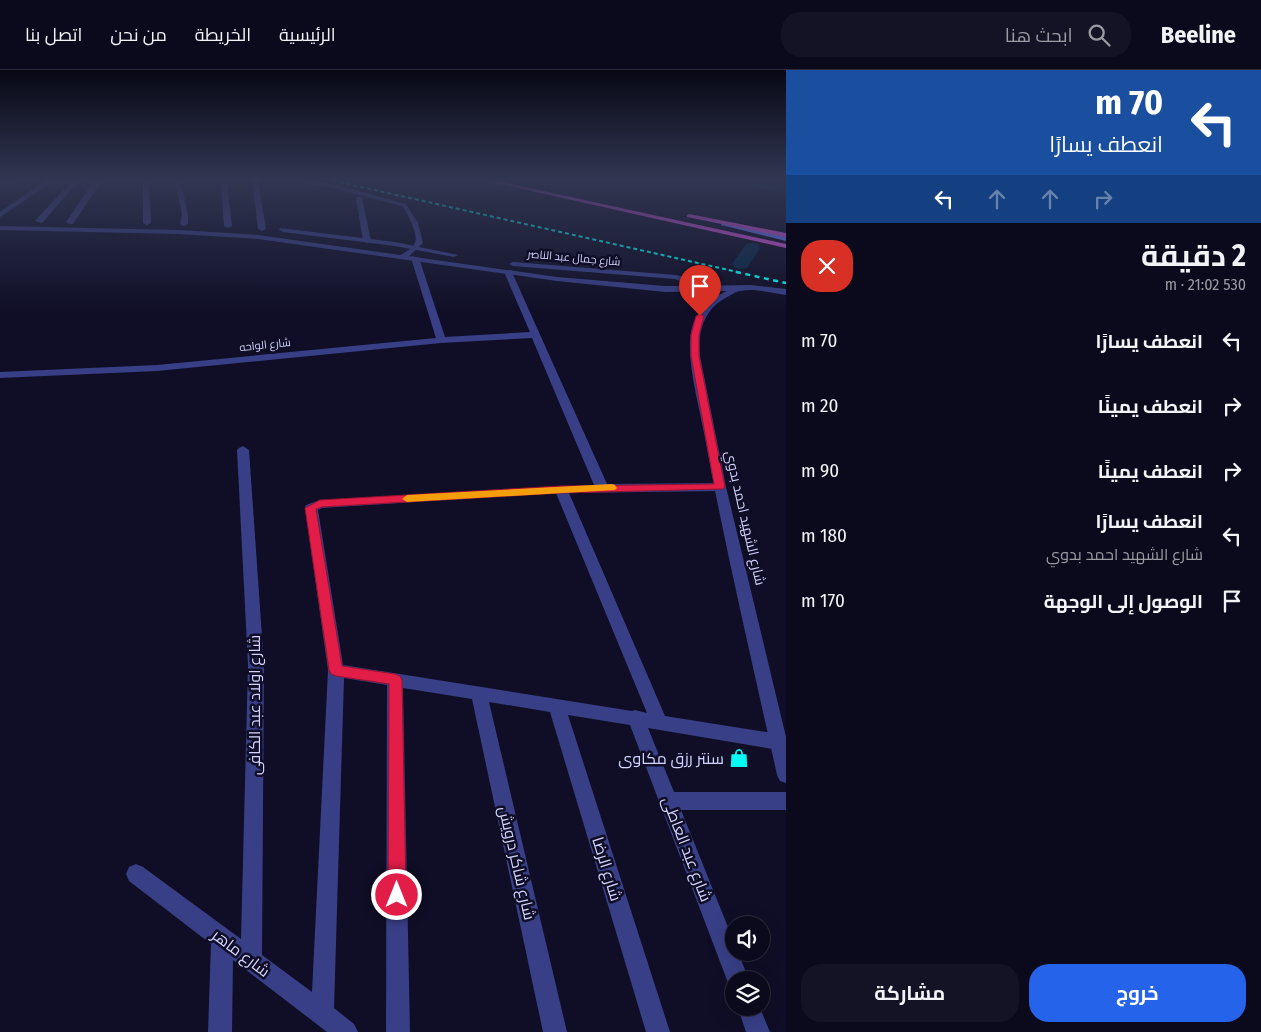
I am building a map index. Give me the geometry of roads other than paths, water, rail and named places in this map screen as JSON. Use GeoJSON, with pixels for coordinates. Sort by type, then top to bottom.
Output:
{"type":"FeatureCollection","features":[{"type":"Feature","properties":{"kind":"highway"},"geometry":{"type":"LineString","coordinates":[[685,224],[786,246]]}},
{"type":"Feature","properties":{"kind":"highway"},"geometry":{"type":"LineString","coordinates":[[729,224],[786,235]]}},
{"type":"Feature","properties":{"kind":"main road"},"geometry":{"type":"LineString","coordinates":[[727,224],[786,239]]}},
{"type":"Feature","properties":{"kind":"street"},"geometry":{"type":"LineString","coordinates":[[223,224],[223,226],[236,227]]}},
{"type":"Feature","properties":{"kind":"street"},"geometry":{"type":"LineString","coordinates":[[261,224],[262,229]]}},
{"type":"Feature","properties":{"kind":"street"},"geometry":{"type":"LineString","coordinates":[[364,224],[367,240]]}},
{"type":"Feature","properties":{"kind":"street"},"geometry":{"type":"LineString","coordinates":[[404,256],[419,240],[415,224]]}},
{"type":"Feature","properties":{"kind":"street","name":"شارع جمال عبد الناصر"},"geometry":{"type":"LineString","coordinates":[[0,228],[180,232],[258,237],[508,272],[679,289],[699,300]]}},
{"type":"Feature","properties":{"kind":"street"},"geometry":{"type":"LineString","coordinates":[[254,228],[367,240],[459,256]]}},
{"type":"Feature","properties":{"kind":"street"},"geometry":{"type":"LineString","coordinates":[[415,258],[441,340]]}},
{"type":"Feature","properties":{"kind":"street","name":"شارع جمال عبد الناصر"},"geometry":{"type":"LineString","coordinates":[[479,259],[584,272],[679,278],[685,280],[699,300]]}},
{"type":"Feature","properties":{"kind":"street"},"geometry":{"type":"LineString","coordinates":[[508,272],[533,335],[602,488]]}},
{"type":"Feature","properties":{"kind":"street"},"geometry":{"type":"LineString","coordinates":[[584,272],[584,281]]}},
{"type":"Feature","properties":{"kind":"street"},"geometry":{"type":"LineString","coordinates":[[699,300],[725,294],[740,288]]}},
{"type":"Feature","properties":{"kind":"street"},"geometry":{"type":"LineString","coordinates":[[699,300],[740,288],[786,292]]}},
{"type":"Feature","properties":{"kind":"street"},"geometry":{"type":"LineString","coordinates":[[725,294],[752,294],[786,298]]}},
{"type":"Feature","properties":{"kind":"street","name":"شارع الشهيد احمد بدوي"},"geometry":{"type":"LineString","coordinates":[[699,300],[695,351],[720,487],[786,775]]}},
{"type":"Feature","properties":{"kind":"street","name":"شارع الواحه"},"geometry":{"type":"LineString","coordinates":[[0,375],[215,363],[441,340],[533,335]]}},
{"type":"Feature","properties":{"kind":"street","name":"شارع اولاد عبد الكافى"},"geometry":{"type":"LineString","coordinates":[[243,450],[256,664],[251,960]]}},
{"type":"Feature","properties":{"kind":"street"},"geometry":{"type":"LineString","coordinates":[[322,1015],[336,670],[311,508],[320,504],[561,490],[720,487]]}},
{"type":"Feature","properties":{"kind":"street"},"geometry":{"type":"LineString","coordinates":[[561,490],[659,721]]}},
{"type":"Feature","properties":{"kind":"street"},"geometry":{"type":"LineString","coordinates":[[336,670],[779,742]]}},
{"type":"Feature","properties":{"kind":"street"},"geometry":{"type":"LineString","coordinates":[[395,680],[398,1032]]}},
{"type":"Feature","properties":{"kind":"street","name":"شارع شاكر درويش"},"geometry":{"type":"LineString","coordinates":[[479,694],[555,1032]]}},
{"type":"Feature","properties":{"kind":"street","name":"شارع الرضا"},"geometry":{"type":"LineString","coordinates":[[556,705],[658,1032]]}},
{"type":"Feature","properties":{"kind":"street","name":"شارع عبد العاطى"},"geometry":{"type":"LineString","coordinates":[[635,718],[735,971]]}},
{"type":"Feature","properties":{"kind":"street"},"geometry":{"type":"LineString","coordinates":[[669,801],[786,801]]}},
{"type":"Feature","properties":{"kind":"street","name":"شارع ماهر"},"geometry":{"type":"LineString","coordinates":[[136,874],[346,1032]]}},
{"type":"Feature","properties":{"kind":"street"},"geometry":{"type":"LineString","coordinates":[[220,1032],[222,939]]}},
{"type":"Feature","properties":{"kind":"street"},"geometry":{"type":"LineString","coordinates":[[752,1016],[758,1032]]}},
{"type":"Feature","properties":{"kind":"waterway"},"geometry":{"type":"LineString","coordinates":[[741,264],[752,248]]}},
{"type":"Feature","properties":{"kind":"railway"},"geometry":{"type":"LineString","coordinates":[[525,224],[742,273]]}},
{"type":"Feature","properties":{"kind":"railway"},"geometry":{"type":"LineString","coordinates":[[736,272],[786,283]]}},
{"type":"Feature","properties":{"kind":"place","name":"سنتر رزق مكاوى"},"geometry":{"type":"Point","coordinates":[739,758]}}]}
